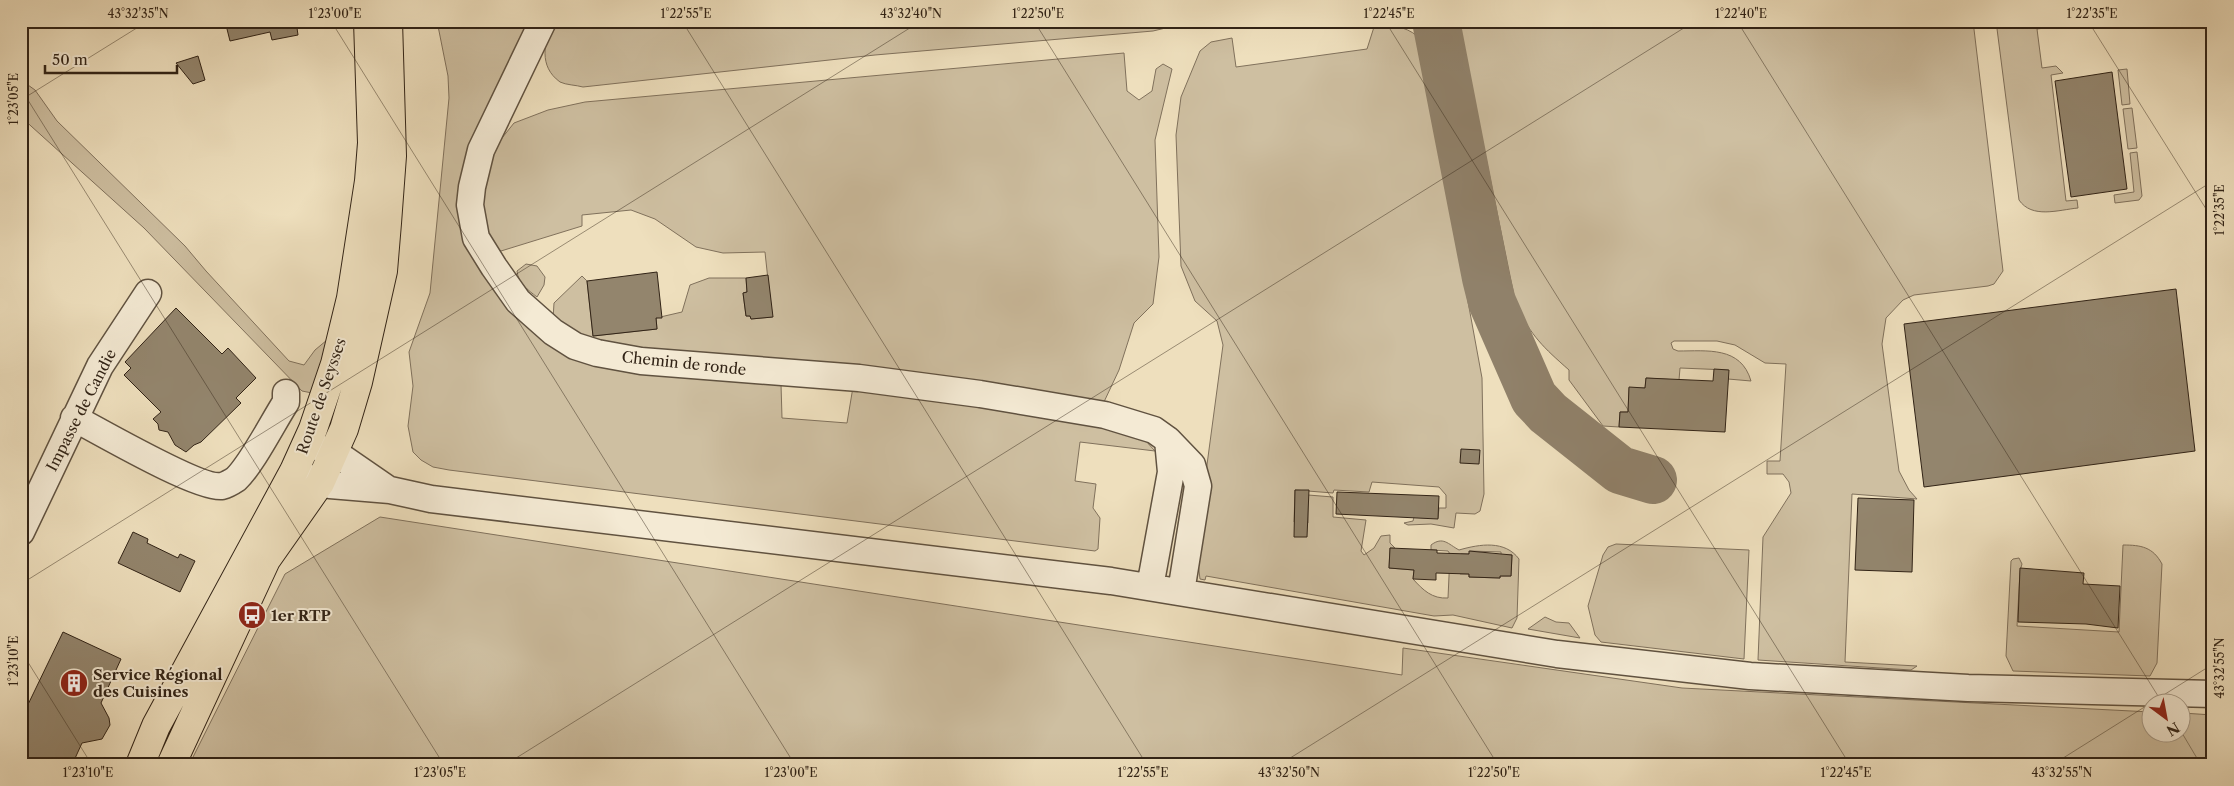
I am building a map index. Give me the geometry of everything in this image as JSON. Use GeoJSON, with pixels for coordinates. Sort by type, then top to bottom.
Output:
{"type":"FeatureCollection","features":[{"type":"Feature","properties":{"kind":"main road","name":"Route de Seysses"},"geometry":{"type":"LineString","coordinates":[[171,765],[266,560],[321,449],[358,382],[383,271],[392,156],[375,25]]}},
{"type":"Feature","properties":{"kind":"main road","name":"Route de Seysses"},"geometry":{"type":"LineString","coordinates":[[321,449],[335,364],[347,317],[369,181],[375,25]]}},
{"type":"Feature","properties":{"kind":"main road","name":"Route de Seysses"},"geometry":{"type":"LineString","coordinates":[[140,765],[156,726],[308,478]]}},
{"type":"Feature","properties":{"kind":"street","name":"Chemin de ronde"},"geometry":{"type":"LineString","coordinates":[[543,21],[481,150],[472,187],[470,205],[476,238],[518,301],[553,332],[582,348],[641,361],[859,378],[980,394],[1105,415],[1154,430],[1168,440],[1192,465],[1198,486],[1180,592]]}},
{"type":"Feature","properties":{"kind":"street","name":"Impasse de Candie"},"geometry":{"type":"LineString","coordinates":[[21,532],[100,366],[148,293]]}},
{"type":"Feature","properties":{"kind":"street"},"geometry":{"type":"LineString","coordinates":[[74,418],[187,477],[212,485],[223,486],[236,479],[250,460],[286,402],[286,393]]}},
{"type":"Feature","properties":{"kind":"street"},"geometry":{"type":"LineString","coordinates":[[1150,587],[1170,472],[1168,440]]}},
{"type":"Feature","properties":{"kind":"street"},"geometry":{"type":"LineString","coordinates":[[321,449],[344,459],[390,490]]}},
{"type":"Feature","properties":{"kind":"street"},"geometry":{"type":"LineString","coordinates":[[308,478],[390,490],[431,499],[1111,580],[1557,654],[1750,676],[1968,688],[2213,694]]}},
{"type":"Feature","properties":{"kind":"street","name":"Route de Seysses"},"geometry":{"type":"LineString","coordinates":[[160,765],[253,566],[308,478]]}},
{"type":"Feature","properties":{"kind":"shaded area"},"geometry":{"type":"Polygon","coordinates":[[[437,21],[530,21],[462,195],[542,334],[781,384],[782,418],[847,423],[853,387],[1094,423],[1144,439],[1155,451],[1080,442],[1075,481],[1096,484],[1093,508],[1100,518],[1098,549],[1095,551],[449,470],[433,467],[421,460],[413,452],[408,426],[413,386],[409,352],[430,293],[449,98],[448,76],[437,21]]]}},
{"type":"Feature","properties":{"kind":"shaded area"},"geometry":{"type":"Polygon","coordinates":[[[551,21],[1177,21],[1174,26],[1153,31],[875,55],[583,87],[560,82],[548,69],[545,46],[551,21]]]}},
{"type":"Feature","properties":{"kind":"shaded area"},"geometry":{"type":"Polygon","coordinates":[[[1458,21],[1973,21],[2003,271],[1994,284],[1988,286],[1914,295],[1903,300],[1886,318],[1882,344],[1899,471],[1909,490],[1917,499],[1852,494],[1845,662],[1917,666],[1911,670],[1758,660],[1763,537],[1791,493],[1789,482],[1783,474],[1767,474],[1767,461],[1780,461],[1786,364],[1765,363],[1735,345],[1717,341],[1674,341],[1671,343],[1673,349],[1678,351],[1711,351],[1731,356],[1746,370],[1751,381],[1728,379],[1728,370],[1680,368],[1679,380],[1646,378],[1645,388],[1629,388],[1628,412],[1620,412],[1619,427],[1603,426],[1569,380],[1569,370],[1539,341],[1516,305],[1458,21]]]}},
{"type":"Feature","properties":{"kind":"shaded area"},"geometry":{"type":"Polygon","coordinates":[[[1996,21],[2097,21],[2037,29],[2042,68],[2056,66],[2063,73],[2051,75],[2066,201],[2077,200],[2078,208],[2046,212],[2038,211],[2024,206],[2019,200],[1996,21]]]}},
{"type":"Feature","properties":{"kind":"shaded area"},"geometry":{"type":"Polygon","coordinates":[[[1381,22],[1397,26],[1413,33],[1420,40],[1482,378],[1484,494],[1480,511],[1475,514],[1456,513],[1454,528],[1431,524],[1408,525],[1404,523],[1413,521],[1414,517],[1438,518],[1439,508],[1446,508],[1446,495],[1439,487],[1372,482],[1369,492],[1334,490],[1333,493],[1295,490],[1294,522],[1308,523],[1308,495],[1333,497],[1333,517],[1366,520],[1361,551],[1364,555],[1374,548],[1381,536],[1390,535],[1390,543],[1395,548],[1390,548],[1389,568],[1414,570],[1413,579],[1420,587],[1428,593],[1442,598],[1448,598],[1450,554],[1448,551],[1431,550],[1431,545],[1442,541],[1459,550],[1484,545],[1499,546],[1507,549],[1519,559],[1517,618],[1512,628],[1453,615],[1434,616],[1206,576],[1205,580],[1200,579],[1196,547],[1223,345],[1217,321],[1195,301],[1181,266],[1176,135],[1181,97],[1200,51],[1211,42],[1232,38],[1236,67],[1367,49],[1374,27],[1381,22]],[[1470,551],[1469,554],[1461,554],[1460,574],[1469,574],[1469,577],[1500,578],[1500,576],[1511,576],[1512,555],[1501,555],[1501,552],[1470,551]]]}},
{"type":"Feature","properties":{"kind":"shaded area"},"geometry":{"type":"Polygon","coordinates":[[[1124,53],[1127,91],[1139,100],[1152,91],[1156,69],[1163,64],[1172,69],[1155,140],[1159,257],[1153,304],[1134,323],[1119,370],[1103,404],[614,352],[568,332],[553,319],[554,303],[582,276],[587,281],[593,336],[657,329],[656,318],[682,312],[690,285],[709,278],[746,278],[747,292],[743,293],[746,316],[750,316],[751,319],[772,317],[765,252],[723,253],[696,247],[655,219],[631,210],[582,215],[582,226],[501,251],[494,248],[488,239],[479,206],[494,148],[514,123],[548,110],[585,102],[1124,53]]]}},
{"type":"Feature","properties":{"kind":"shaded area"},"geometry":{"type":"Polygon","coordinates":[[[2127,69],[2130,104],[2122,105],[2118,70],[2127,69]]]}},
{"type":"Feature","properties":{"kind":"shaded area"},"geometry":{"type":"Polygon","coordinates":[[[21,80],[35,90],[57,121],[185,246],[289,361],[304,365],[315,350],[327,340],[317,383],[312,393],[302,391],[144,228],[21,117],[21,80]]]}},
{"type":"Feature","properties":{"kind":"shaded area"},"geometry":{"type":"Polygon","coordinates":[[[2132,108],[2137,148],[2128,149],[2123,109],[2132,108]]]}},
{"type":"Feature","properties":{"kind":"shaded area"},"geometry":{"type":"Polygon","coordinates":[[[2137,152],[2142,196],[2139,200],[2115,203],[2114,195],[2134,192],[2130,153],[2137,152]]]}},
{"type":"Feature","properties":{"kind":"shaded area"},"geometry":{"type":"Polygon","coordinates":[[[526,264],[537,266],[545,277],[544,285],[537,297],[519,279],[517,271],[526,264]]]}},
{"type":"Feature","properties":{"kind":"shaded area"},"geometry":{"type":"Polygon","coordinates":[[[380,517],[1402,675],[1403,648],[1682,688],[2142,712],[2142,744],[2192,744],[2192,714],[2213,715],[2213,765],[189,765],[285,574],[380,517]]]}},
{"type":"Feature","properties":{"kind":"shaded area"},"geometry":{"type":"Polygon","coordinates":[[[1616,544],[1749,550],[1744,659],[1601,642],[1595,635],[1588,606],[1603,555],[1608,547],[1616,544]]]}},
{"type":"Feature","properties":{"kind":"shaded area"},"geometry":{"type":"Polygon","coordinates":[[[2123,545],[2146,548],[2155,554],[2162,564],[2157,663],[2150,676],[2013,671],[2006,656],[2011,561],[2019,558],[2022,564],[2017,626],[2119,632],[2123,545]]]}},
{"type":"Feature","properties":{"kind":"shaded area"},"geometry":{"type":"Polygon","coordinates":[[[1545,617],[1556,622],[1569,623],[1580,638],[1528,629],[1545,617]]]}},
{"type":"Feature","properties":{"kind":"building"},"geometry":{"type":"Polygon","coordinates":[[[225,21],[296,21],[298,35],[272,40],[270,32],[230,41],[225,21]]]}},
{"type":"Feature","properties":{"kind":"building"},"geometry":{"type":"Polygon","coordinates":[[[198,56],[205,80],[193,84],[176,63],[198,56]]]}},
{"type":"Feature","properties":{"kind":"building"},"geometry":{"type":"Polygon","coordinates":[[[2112,72],[2127,189],[2071,197],[2055,81],[2112,72]]]}},
{"type":"Feature","properties":{"kind":"building"},"geometry":{"type":"Polygon","coordinates":[[[657,272],[662,318],[656,318],[657,329],[593,336],[587,281],[657,272]]]}},
{"type":"Feature","properties":{"kind":"building"},"geometry":{"type":"Polygon","coordinates":[[[768,275],[773,317],[751,319],[750,316],[746,316],[743,293],[747,292],[746,278],[768,275]]]}},
{"type":"Feature","properties":{"kind":"building"},"geometry":{"type":"Polygon","coordinates":[[[2176,289],[2195,451],[1924,487],[1904,324],[2176,289]]]}},
{"type":"Feature","properties":{"kind":"building"},"geometry":{"type":"Polygon","coordinates":[[[176,308],[222,354],[228,348],[256,378],[236,398],[241,403],[201,442],[186,452],[175,445],[168,432],[159,430],[158,424],[153,419],[161,412],[124,375],[131,368],[125,362],[176,308]]]}},
{"type":"Feature","properties":{"kind":"building"},"geometry":{"type":"Polygon","coordinates":[[[1714,369],[1729,370],[1725,432],[1619,427],[1620,412],[1628,412],[1629,387],[1645,388],[1646,378],[1713,381],[1714,369]]]}},
{"type":"Feature","properties":{"kind":"building"},"geometry":{"type":"Polygon","coordinates":[[[1461,449],[1480,450],[1479,464],[1460,463],[1461,449]]]}},
{"type":"Feature","properties":{"kind":"building"},"geometry":{"type":"Polygon","coordinates":[[[1295,490],[1309,490],[1307,537],[1294,537],[1295,490]]]}},
{"type":"Feature","properties":{"kind":"building"},"geometry":{"type":"Polygon","coordinates":[[[1337,492],[1439,496],[1438,519],[1336,514],[1337,492]]]}},
{"type":"Feature","properties":{"kind":"building"},"geometry":{"type":"Polygon","coordinates":[[[1858,498],[1914,500],[1912,572],[1855,570],[1858,498]]]}},
{"type":"Feature","properties":{"kind":"building"},"geometry":{"type":"Polygon","coordinates":[[[133,532],[148,539],[147,543],[178,558],[180,554],[195,561],[180,592],[118,563],[133,532]]]}},
{"type":"Feature","properties":{"kind":"building"},"geometry":{"type":"Polygon","coordinates":[[[1390,548],[1437,550],[1437,553],[1469,554],[1469,551],[1512,555],[1511,576],[1500,576],[1500,578],[1469,577],[1469,574],[1436,573],[1436,580],[1413,579],[1414,570],[1389,568],[1390,548]]]}},
{"type":"Feature","properties":{"kind":"building"},"geometry":{"type":"Polygon","coordinates":[[[2020,568],[2084,573],[2083,584],[2120,586],[2118,628],[2086,624],[2018,622],[2020,568]]]}},
{"type":"Feature","properties":{"kind":"building","name":"Service Régional des Cuisines"},"geometry":{"type":"Polygon","coordinates":[[[63,632],[121,659],[101,703],[109,718],[110,725],[102,739],[82,743],[72,765],[21,765],[21,719],[63,632]]]}},
{"type":"Feature","properties":{"kind":"taxiway"},"geometry":{"type":"LineString","coordinates":[[1436,21],[1492,302],[1534,398],[1548,413],[1620,470],[1653,480]]}},
{"type":"Feature","properties":{"kind":"place","name":"1er RTP"},"geometry":{"type":"Point","coordinates":[252,615]}},
{"type":"Feature","properties":{"kind":"place","name":"Service Régional des Cuisines"},"geometry":{"type":"Point","coordinates":[74,683]}}]}
